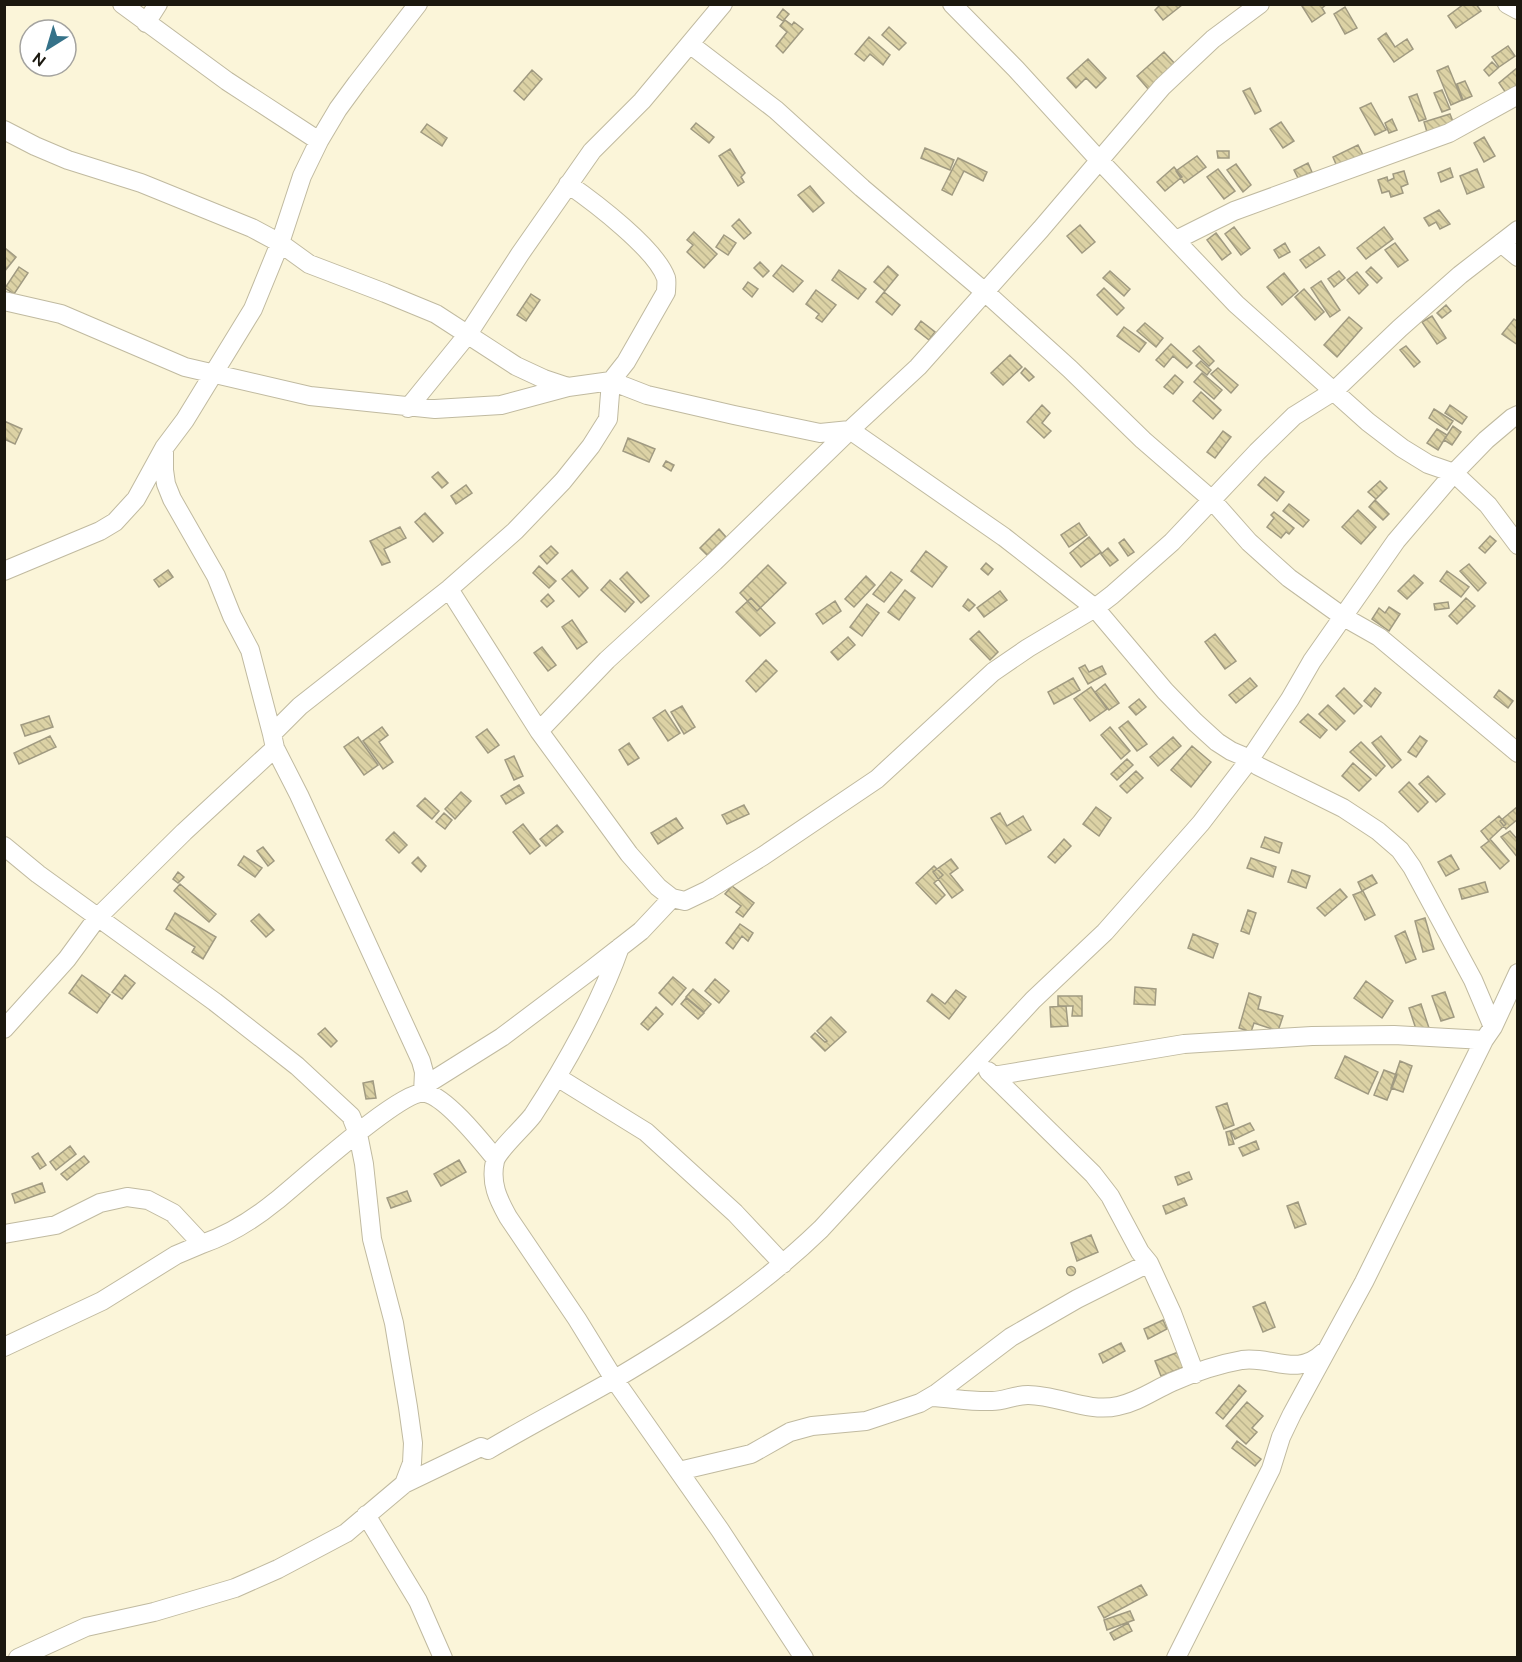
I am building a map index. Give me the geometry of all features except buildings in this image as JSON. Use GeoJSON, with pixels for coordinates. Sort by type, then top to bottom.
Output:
{"type":"FeatureCollection","features":[{"type":"Feature","properties":{"kind":"street"},"geometry":{"type":"LineString","coordinates":[[122,4],[227,81],[319,141]]}},
{"type":"Feature","properties":{"kind":"street"},"geometry":{"type":"LineString","coordinates":[[146,23],[158,4]]}},
{"type":"Feature","properties":{"kind":"street"},"geometry":{"type":"LineString","coordinates":[[4,571],[100,531],[115,522],[136,498],[164,448],[185,420],[253,309],[280,243],[302,176],[319,141],[338,109],[418,4]]}},
{"type":"Feature","properties":{"kind":"street"},"geometry":{"type":"LineString","coordinates":[[408,408],[468,334],[592,151],[642,101],[723,4]]}},
{"type":"Feature","properties":{"kind":"street"},"geometry":{"type":"LineString","coordinates":[[539,731],[607,660],[714,562],[918,367],[1184,64],[1260,4]]}},
{"type":"Feature","properties":{"kind":"street"},"geometry":{"type":"LineString","coordinates":[[1507,4],[1518,10]]}},
{"type":"Feature","properties":{"kind":"street"},"geometry":{"type":"LineString","coordinates":[[957,6],[1236,304],[1368,422],[1402,448],[1428,464],[1454,473],[1488,505],[1518,545]]}},
{"type":"Feature","properties":{"kind":"street"},"geometry":{"type":"LineString","coordinates":[[691,45],[776,110],[862,188],[986,292],[1143,440],[1211,499],[1249,542],[1289,578],[1342,616],[1379,637],[1518,753]]}},
{"type":"Feature","properties":{"kind":"street"},"geometry":{"type":"LineString","coordinates":[[1176,240],[1234,211],[1449,133],[1518,95]]}},
{"type":"Feature","properties":{"kind":"street"},"geometry":{"type":"LineString","coordinates":[[4,130],[68,160],[171,195],[252,228],[280,243],[309,264],[436,314],[516,366],[568,387]]}},
{"type":"Feature","properties":{"kind":"street"},"geometry":{"type":"LineString","coordinates":[[4,1029],[67,959],[97,918],[274,741],[300,706],[449,589],[515,531],[563,481],[591,446],[608,419],[611,381],[626,362],[666,292],[667,280],[656,262],[632,236],[590,199],[568,184]]}},
{"type":"Feature","properties":{"kind":"street"},"geometry":{"type":"LineString","coordinates":[[449,589],[539,731],[629,854],[658,887],[672,898],[685,901],[708,890],[868,785],[902,757],[993,672],[1095,608],[1141,572],[1294,416],[1334,391],[1460,275],[1518,230]]}},
{"type":"Feature","properties":{"kind":"street"},"geometry":{"type":"LineString","coordinates":[[1501,243],[1518,257]]}},
{"type":"Feature","properties":{"kind":"street"},"geometry":{"type":"LineString","coordinates":[[4,301],[61,314],[185,367],[310,396],[435,409],[501,405],[568,387],[611,381],[647,395],[820,433],[850,430],[1005,537],[1095,608],[1165,691],[1217,742],[1250,759],[1258,766],[1343,808],[1378,831],[1400,850],[1412,867],[1473,980],[1489,1033]]}},
{"type":"Feature","properties":{"kind":"street"},"geometry":{"type":"LineString","coordinates":[[18,1658],[86,1627],[154,1612],[235,1588],[315,1551],[346,1533],[404,1484],[481,1447],[488,1450],[614,1379],[717,1314],[783,1264],[821,1229],[1033,1000],[1105,932],[1201,823],[1250,759],[1342,616],[1396,541],[1454,473],[1486,440],[1518,415]]}},
{"type":"Feature","properties":{"kind":"street"},"geometry":{"type":"LineString","coordinates":[[164,448],[166,484],[172,499],[216,576],[232,616],[250,650],[274,741],[421,1061],[424,1072],[424,1089]]}},
{"type":"Feature","properties":{"kind":"street"},"geometry":{"type":"LineString","coordinates":[[4,846],[97,918],[215,1002],[297,1066],[351,1116],[358,1134],[365,1173],[372,1239],[394,1323],[413,1443],[412,1463],[404,1484]]}},
{"type":"Feature","properties":{"kind":"street"},"geometry":{"type":"LineString","coordinates":[[4,1347],[102,1301],[176,1255],[224,1236],[274,1203],[385,1112],[417,1094],[502,1037],[641,931],[672,898]]}},
{"type":"Feature","properties":{"kind":"street"},"geometry":{"type":"LineString","coordinates":[[620,947],[608,981],[556,1077],[531,1117],[495,1158],[493,1181],[498,1200],[614,1379],[720,1530],[804,1658]]}},
{"type":"Feature","properties":{"kind":"street"},"geometry":{"type":"LineString","coordinates":[[1176,1658],[1271,1469],[1281,1437],[1292,1414],[1331,1344],[1427,1158],[1518,973]]}},
{"type":"Feature","properties":{"kind":"street"},"geometry":{"type":"LineString","coordinates":[[993,1076],[1184,1044],[1312,1036],[1489,1033]]}},
{"type":"Feature","properties":{"kind":"street"},"geometry":{"type":"LineString","coordinates":[[979,1060],[1093,1174],[1110,1196],[1140,1252],[1149,1263],[1172,1313],[1195,1374]]}},
{"type":"Feature","properties":{"kind":"street"},"geometry":{"type":"LineString","coordinates":[[556,1077],[646,1132],[735,1213],[783,1264]]}},
{"type":"Feature","properties":{"kind":"street"},"geometry":{"type":"LineString","coordinates":[[424,1089],[451,1110],[495,1158]]}},
{"type":"Feature","properties":{"kind":"street"},"geometry":{"type":"LineString","coordinates":[[4,1234],[56,1225],[99,1203],[127,1197],[148,1200],[173,1213],[201,1244]]}},
{"type":"Feature","properties":{"kind":"street"},"geometry":{"type":"LineString","coordinates":[[678,1471],[751,1454],[790,1432],[812,1426],[866,1422],[932,1397],[1011,1337],[1077,1299],[1149,1263]]}},
{"type":"Feature","properties":{"kind":"street"},"geometry":{"type":"LineString","coordinates":[[932,1397],[993,1401],[1026,1395],[1052,1397],[1099,1408],[1117,1406],[1144,1397],[1195,1374],[1242,1360],[1306,1364],[1316,1359],[1331,1344]]}},
{"type":"Feature","properties":{"kind":"street"},"geometry":{"type":"LineString","coordinates":[[366,1515],[418,1602],[443,1658]]}},
{"type":"Feature","properties":{"kind":"street"},"geometry":{"type":"LineString","coordinates":[[4,1652],[9,1658]]}}]}
